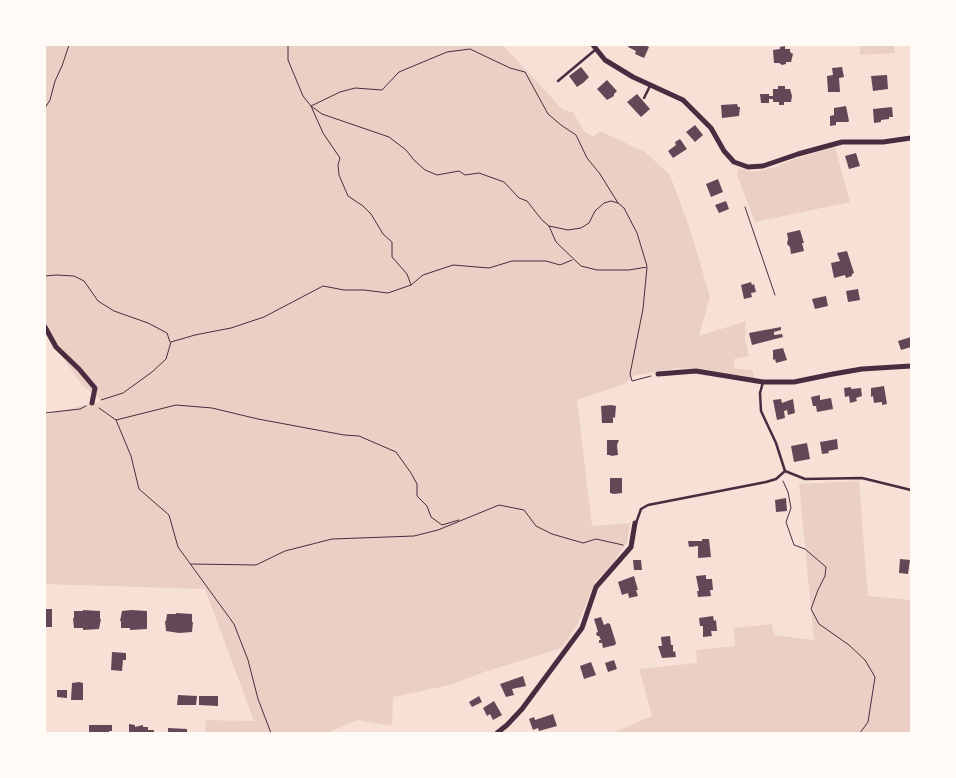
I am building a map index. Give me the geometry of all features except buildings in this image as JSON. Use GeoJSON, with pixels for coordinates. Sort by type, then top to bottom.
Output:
{"type":"FeatureCollection","features":[{"type":"Feature","properties":{"kind":"street"},"geometry":{"type":"LineString","coordinates":[[595,47],[605,60],[650,85],[683,100],[711,128],[724,151],[734,162],[748,167],[763,166],[842,142],[884,142],[911,138]]}},
{"type":"Feature","properties":{"kind":"street"},"geometry":{"type":"LineString","coordinates":[[45,327],[56,347],[79,369],[95,388],[92,403]]}},
{"type":"Feature","properties":{"kind":"street"},"geometry":{"type":"LineString","coordinates":[[658,374],[696,371],[763,382],[794,382],[862,369],[911,366]]}},
{"type":"Feature","properties":{"kind":"street"},"geometry":{"type":"LineString","coordinates":[[497,733],[522,709],[556,666],[582,628],[596,587],[631,547],[635,523]]}},
{"type":"Feature","properties":{"kind":"lane"},"geometry":{"type":"LineString","coordinates":[[558,81],[595,47]]}},
{"type":"Feature","properties":{"kind":"lane"},"geometry":{"type":"LineString","coordinates":[[644,98],[650,85]]}},
{"type":"Feature","properties":{"kind":"lane"},"geometry":{"type":"LineString","coordinates":[[763,382],[760,393],[762,411],[776,443],[785,471]]}},
{"type":"Feature","properties":{"kind":"lane"},"geometry":{"type":"LineString","coordinates":[[785,471],[805,479],[862,478],[911,490]]}},
{"type":"Feature","properties":{"kind":"lane"},"geometry":{"type":"LineString","coordinates":[[635,523],[641,509],[648,505],[766,482],[776,479],[785,471]]}},
{"type":"Feature","properties":{"kind":"path"},"geometry":{"type":"LineString","coordinates":[[45,108],[50,100],[69,45]]}},
{"type":"Feature","properties":{"kind":"path"},"geometry":{"type":"LineString","coordinates":[[288,45],[288,60],[303,96],[311,106],[323,133],[340,158],[338,165],[339,175],[348,196],[371,214],[383,234],[392,242],[392,257],[407,274],[411,285]]}},
{"type":"Feature","properties":{"kind":"path"},"geometry":{"type":"LineString","coordinates":[[311,106],[340,92],[355,88],[382,90],[399,72],[448,52],[470,49],[510,68],[525,72],[548,114],[576,135],[587,158],[624,208],[638,233],[647,267],[643,309],[630,374],[632,381],[658,374]]}},
{"type":"Feature","properties":{"kind":"path"},"geometry":{"type":"LineString","coordinates":[[311,106],[322,114],[389,137],[406,150],[425,170],[437,175],[459,171],[464,175],[479,173],[504,182],[519,198],[527,201],[549,226],[556,242],[581,266],[597,270],[629,270],[647,267]]}},
{"type":"Feature","properties":{"kind":"path"},"geometry":{"type":"LineString","coordinates":[[549,226],[568,230],[581,228],[589,223],[595,211],[604,203],[618,202]]}},
{"type":"Feature","properties":{"kind":"path"},"geometry":{"type":"LineString","coordinates":[[745,207],[775,295]]}},
{"type":"Feature","properties":{"kind":"path"},"geometry":{"type":"LineString","coordinates":[[170,342],[231,328],[264,317],[323,286],[344,290],[388,293],[411,285],[423,275],[454,265],[489,268],[512,261],[546,260],[560,265],[573,259]]}},
{"type":"Feature","properties":{"kind":"path"},"geometry":{"type":"LineString","coordinates":[[45,276],[74,276],[84,282],[98,301],[114,311],[148,323],[167,334],[170,342],[166,359],[152,372],[123,392],[80,409],[45,413]]}},
{"type":"Feature","properties":{"kind":"path"},"geometry":{"type":"LineString","coordinates":[[92,403],[116,420],[131,456],[139,489],[168,515],[178,547],[234,624],[248,660],[258,699],[271,733]]}},
{"type":"Feature","properties":{"kind":"path"},"geometry":{"type":"LineString","coordinates":[[116,420],[176,405],[212,408],[268,421],[359,436],[396,452],[417,484],[417,496],[427,506],[431,517],[442,525],[464,519]]}},
{"type":"Feature","properties":{"kind":"path"},"geometry":{"type":"LineString","coordinates":[[781,477],[788,492],[791,508],[786,522],[794,545],[805,549],[826,567],[811,609],[819,624],[849,645],[865,660],[875,677],[868,722],[860,733]]}},
{"type":"Feature","properties":{"kind":"path"},"geometry":{"type":"LineString","coordinates":[[191,564],[256,565],[285,551],[332,540],[414,536],[428,533],[499,505],[524,510],[536,526],[552,534],[583,543],[596,539],[631,547]]}},
{"type":"Feature","properties":{"kind":"shaded area"},"geometry":{"type":"Polygon","coordinates":[[[45,45],[503,45],[563,110],[573,112],[584,131],[593,137],[600,131],[645,152],[670,175],[691,232],[710,297],[699,336],[746,321],[745,339],[749,356],[734,359],[734,368],[752,370],[755,378],[704,369],[677,368],[633,376],[625,384],[577,400],[592,526],[630,523],[627,542],[613,563],[595,582],[578,623],[562,648],[487,671],[450,685],[393,697],[392,726],[358,720],[327,733],[205,733],[206,720],[254,721],[205,589],[45,584],[45,415],[103,402],[81,384],[45,331],[45,45]]]}},
{"type":"Feature","properties":{"kind":"shaded area"},"geometry":{"type":"Polygon","coordinates":[[[860,45],[894,45],[895,53],[860,55],[860,45]]]}},
{"type":"Feature","properties":{"kind":"shaded area"},"geometry":{"type":"Polygon","coordinates":[[[835,147],[850,202],[755,222],[737,175],[739,168],[754,172],[776,167],[791,160],[835,147]]]}},
{"type":"Feature","properties":{"kind":"shaded area"},"geometry":{"type":"Polygon","coordinates":[[[859,481],[868,596],[911,600],[911,733],[612,733],[652,716],[639,669],[697,663],[696,650],[735,646],[734,628],[772,624],[774,635],[814,640],[799,484],[859,481]]]}}]}
